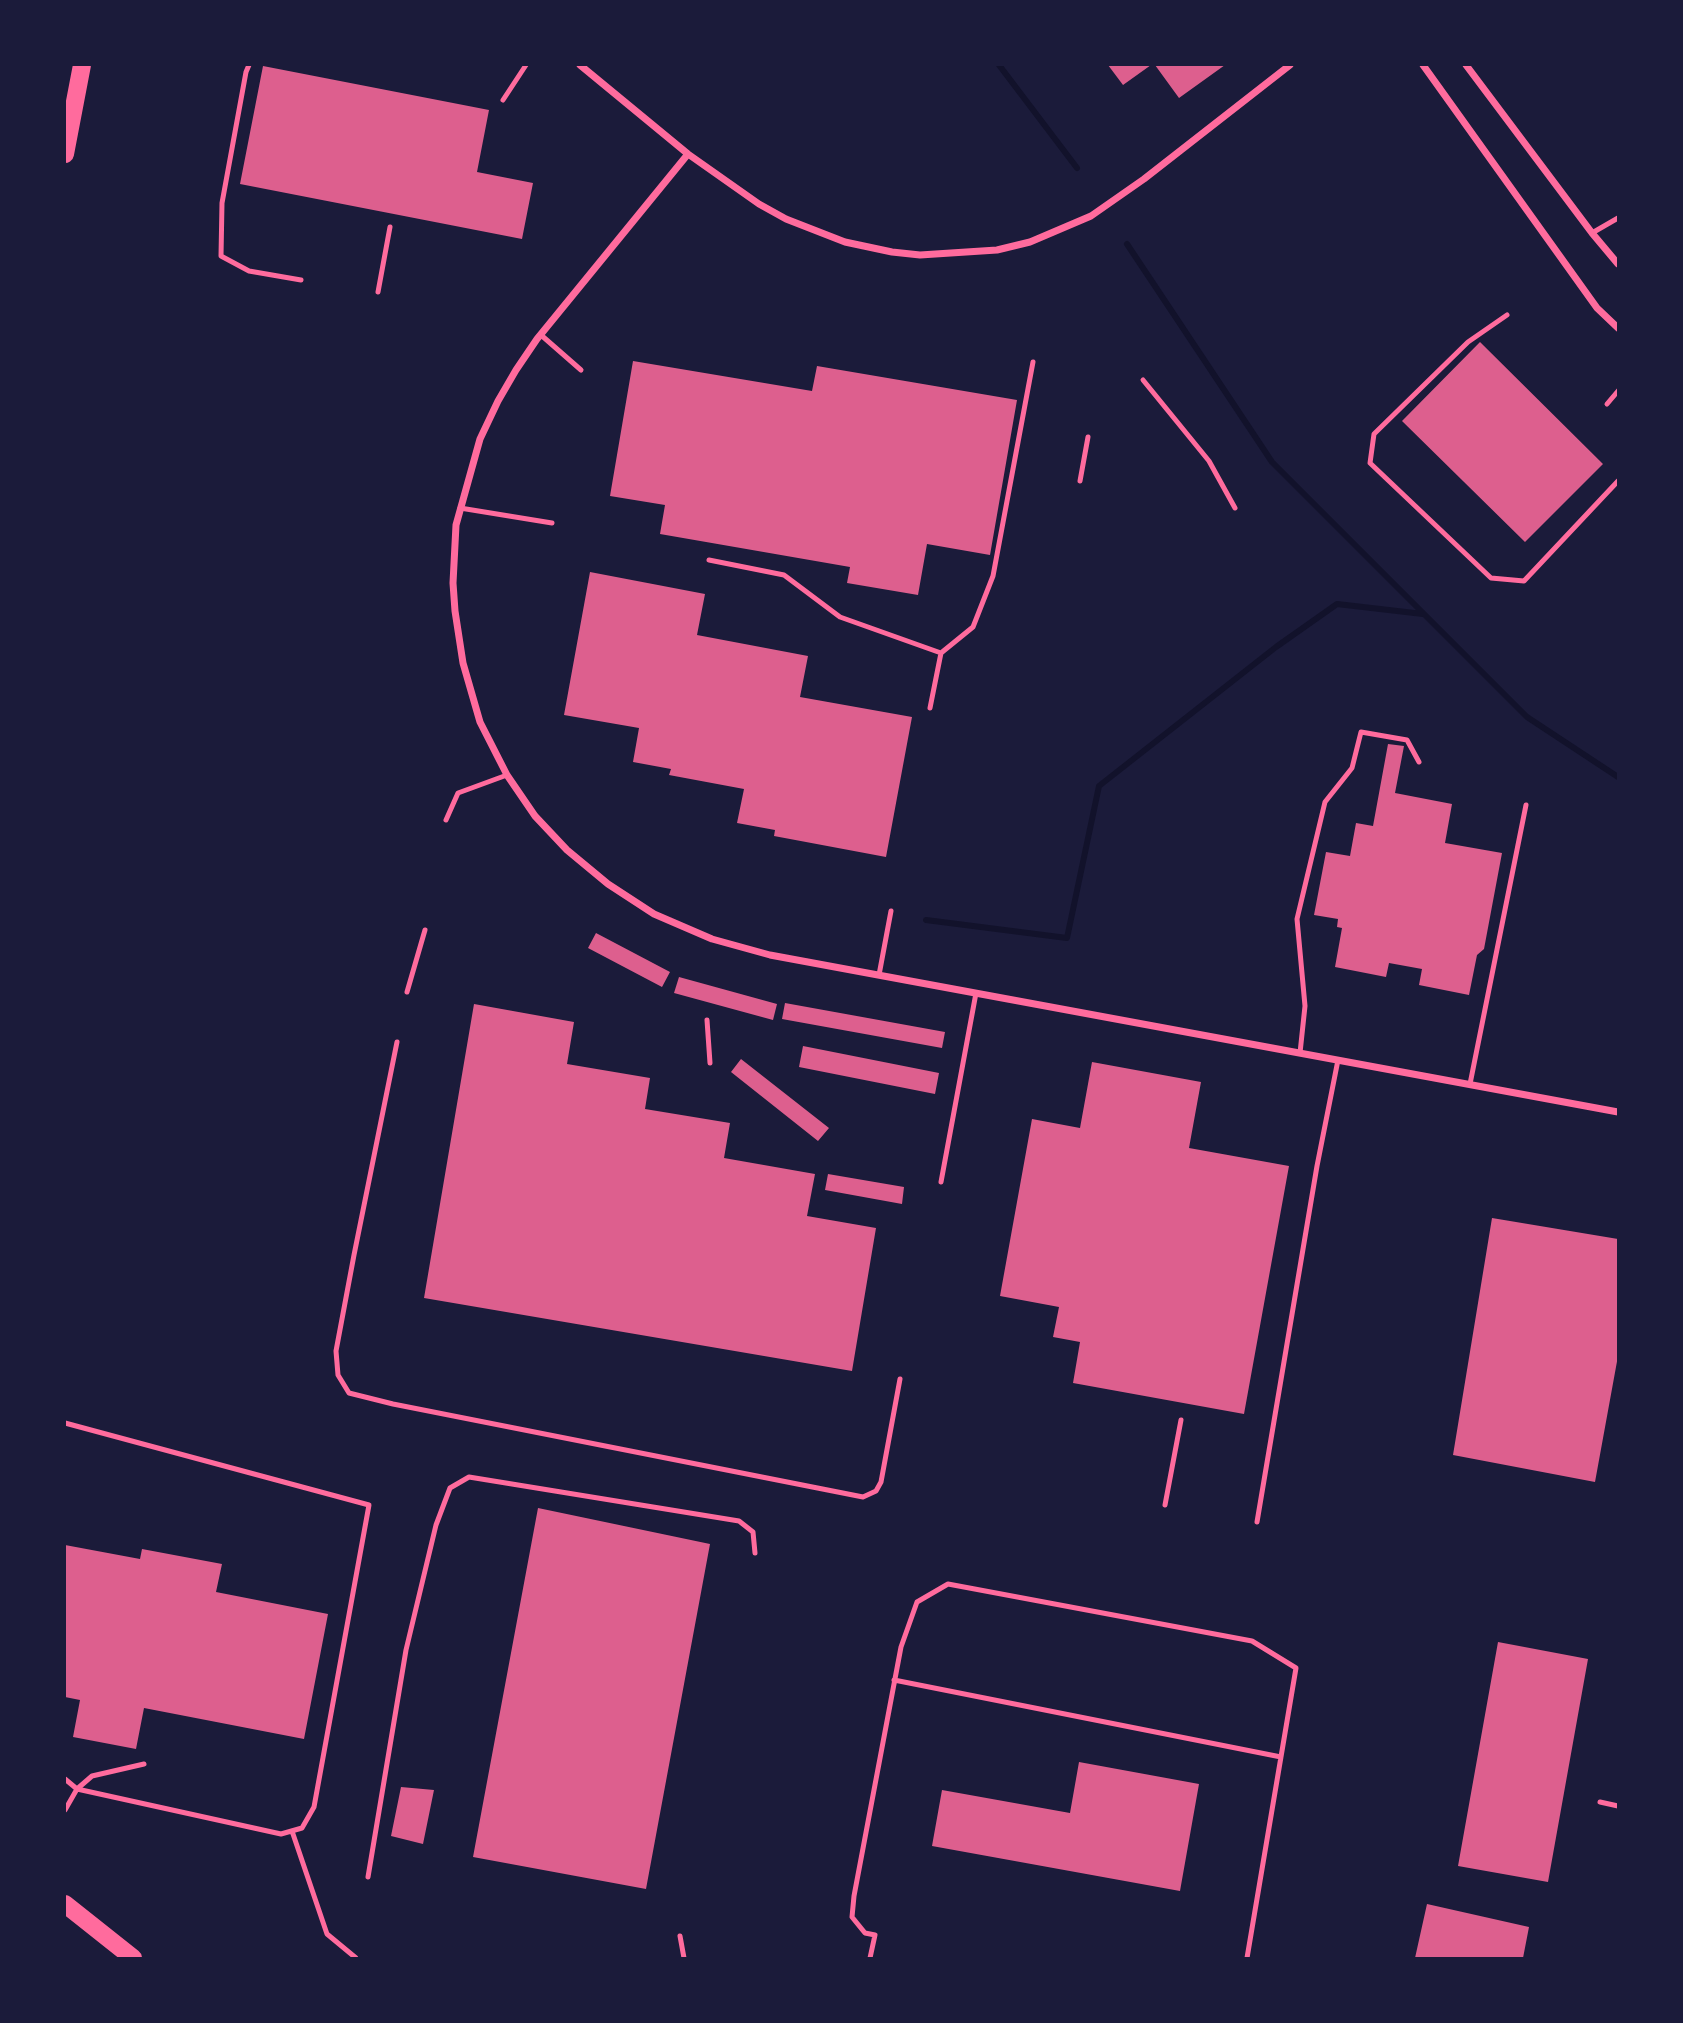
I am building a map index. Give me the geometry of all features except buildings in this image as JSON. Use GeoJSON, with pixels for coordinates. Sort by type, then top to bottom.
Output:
{"type":"FeatureCollection","features":[{"type":"Feature","properties":{"kind":"main road"},"geometry":{"type":"LineString","coordinates":[[65,154],[82,65]]}},
{"type":"Feature","properties":{"kind":"main road"},"geometry":{"type":"LineString","coordinates":[[65,1904],[133,1958]]}},
{"type":"Feature","properties":{"kind":"street"},"geometry":{"type":"LineString","coordinates":[[580,65],[688,154],[759,204],[786,219],[845,242],[920,255],[997,250],[1030,242],[1091,216],[1135,186],[1290,65]]}},
{"type":"Feature","properties":{"kind":"street"},"geometry":{"type":"LineString","coordinates":[[1423,65],[1597,308],[1618,328]]}},
{"type":"Feature","properties":{"kind":"street"},"geometry":{"type":"LineString","coordinates":[[1466,65],[1618,264]]}},
{"type":"Feature","properties":{"kind":"street"},"geometry":{"type":"LineString","coordinates":[[688,154],[541,335],[516,370],[480,439],[456,525],[453,583],[455,611],[463,663],[480,722],[507,775],[535,816],[567,850],[608,884],[654,914],[712,939],[771,955],[1618,1112]]}},
{"type":"Feature","properties":{"kind":"lane"},"geometry":{"type":"LineString","coordinates":[[249,65],[222,203],[221,256],[249,271],[301,280]]}},
{"type":"Feature","properties":{"kind":"lane"},"geometry":{"type":"LineString","coordinates":[[503,100],[526,65]]}},
{"type":"Feature","properties":{"kind":"lane"},"geometry":{"type":"LineString","coordinates":[[1592,233],[1618,218]]}},
{"type":"Feature","properties":{"kind":"lane"},"geometry":{"type":"LineString","coordinates":[[378,292],[390,228]]}},
{"type":"Feature","properties":{"kind":"lane"},"geometry":{"type":"LineString","coordinates":[[1507,315],[1468,342],[1374,434],[1370,463],[1491,578],[1524,581],[1618,481]]}},
{"type":"Feature","properties":{"kind":"lane"},"geometry":{"type":"LineString","coordinates":[[541,335],[581,370]]}},
{"type":"Feature","properties":{"kind":"lane"},"geometry":{"type":"LineString","coordinates":[[930,708],[941,653],[973,627],[993,576],[1033,362]]}},
{"type":"Feature","properties":{"kind":"lane"},"geometry":{"type":"LineString","coordinates":[[1143,380],[1209,461],[1235,508]]}},
{"type":"Feature","properties":{"kind":"lane"},"geometry":{"type":"LineString","coordinates":[[1607,404],[1618,391]]}},
{"type":"Feature","properties":{"kind":"lane"},"geometry":{"type":"LineString","coordinates":[[1080,481],[1088,437]]}},
{"type":"Feature","properties":{"kind":"lane"},"geometry":{"type":"LineString","coordinates":[[460,508],[552,523]]}},
{"type":"Feature","properties":{"kind":"lane"},"geometry":{"type":"LineString","coordinates":[[709,560],[784,575],[840,617],[941,653]]}},
{"type":"Feature","properties":{"kind":"lane"},"geometry":{"type":"LineString","coordinates":[[1300,1053],[1305,1006],[1297,919],[1325,802],[1352,768],[1361,732],[1407,740],[1419,762]]}},
{"type":"Feature","properties":{"kind":"lane"},"geometry":{"type":"LineString","coordinates":[[446,820],[457,793],[507,775]]}},
{"type":"Feature","properties":{"kind":"lane"},"geometry":{"type":"LineString","coordinates":[[1470,1084],[1526,805]]}},
{"type":"Feature","properties":{"kind":"lane"},"geometry":{"type":"LineString","coordinates":[[879,975],[891,911]]}},
{"type":"Feature","properties":{"kind":"lane"},"geometry":{"type":"LineString","coordinates":[[407,992],[425,930]]}},
{"type":"Feature","properties":{"kind":"lane"},"geometry":{"type":"LineString","coordinates":[[941,1182],[976,993]]}},
{"type":"Feature","properties":{"kind":"lane"},"geometry":{"type":"LineString","coordinates":[[708,1020],[709,1063]]}},
{"type":"Feature","properties":{"kind":"lane"},"geometry":{"type":"LineString","coordinates":[[397,1042],[336,1352],[338,1375],[349,1393],[393,1405],[863,1497],[876,1491],[881,1482],[900,1379]]}},
{"type":"Feature","properties":{"kind":"lane"},"geometry":{"type":"LineString","coordinates":[[1257,1522],[1317,1166],[1338,1060]]}},
{"type":"Feature","properties":{"kind":"lane"},"geometry":{"type":"LineString","coordinates":[[1165,1505],[1181,1420]]}},
{"type":"Feature","properties":{"kind":"lane"},"geometry":{"type":"LineString","coordinates":[[65,1423],[369,1505],[314,1807],[302,1828],[281,1834],[77,1789],[65,1779]]}},
{"type":"Feature","properties":{"kind":"lane"},"geometry":{"type":"LineString","coordinates":[[368,1877],[405,1650],[436,1525],[450,1488],[469,1476],[738,1521],[753,1532],[755,1553]]}},
{"type":"Feature","properties":{"kind":"lane"},"geometry":{"type":"LineString","coordinates":[[870,1958],[875,1935],[864,1933],[852,1917],[894,1680],[901,1647],[917,1602],[948,1584],[1252,1641],[1296,1668],[1247,1958]]}},
{"type":"Feature","properties":{"kind":"lane"},"geometry":{"type":"LineString","coordinates":[[894,1680],[1281,1757]]}},
{"type":"Feature","properties":{"kind":"lane"},"geometry":{"type":"LineString","coordinates":[[65,1810],[77,1789],[92,1776],[144,1764]]}},
{"type":"Feature","properties":{"kind":"lane"},"geometry":{"type":"LineString","coordinates":[[1600,1802],[1618,1806]]}},
{"type":"Feature","properties":{"kind":"lane"},"geometry":{"type":"LineString","coordinates":[[292,1831],[327,1934],[356,1958]]}},
{"type":"Feature","properties":{"kind":"lane"},"geometry":{"type":"LineString","coordinates":[[680,1937],[684,1958]]}},
{"type":"Feature","properties":{"kind":"waterway"},"geometry":{"type":"LineString","coordinates":[[999,65],[1077,168]]}},
{"type":"Feature","properties":{"kind":"waterway"},"geometry":{"type":"LineString","coordinates":[[1127,244],[1272,462],[1527,717],[1618,777]]}},
{"type":"Feature","properties":{"kind":"waterway"},"geometry":{"type":"LineString","coordinates":[[926,920],[1067,938],[1099,786],[1276,647],[1337,604],[1423,614]]}}]}
